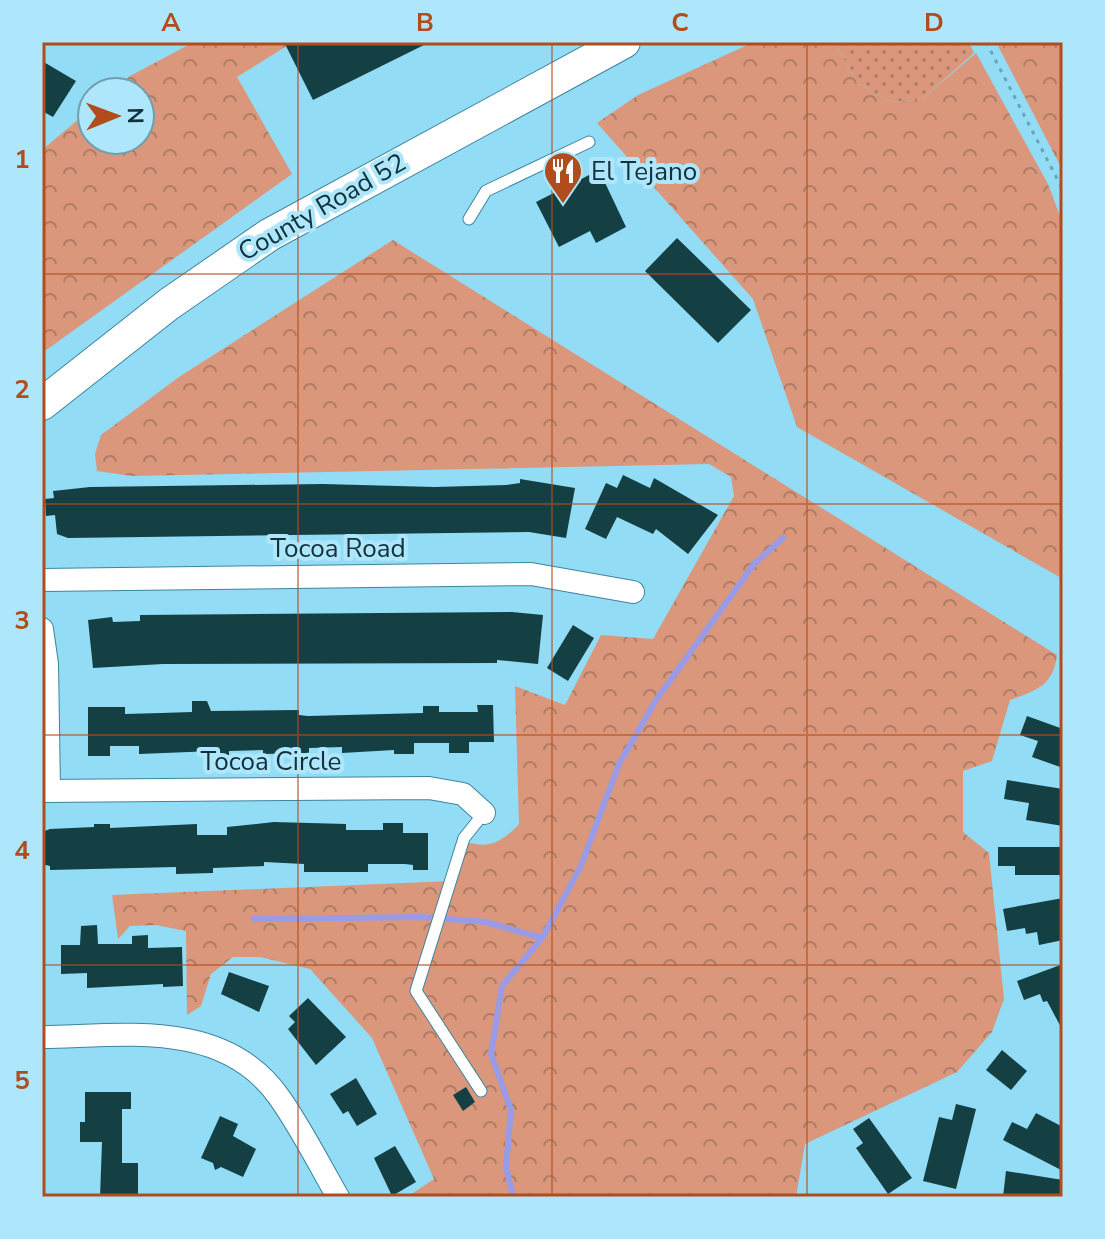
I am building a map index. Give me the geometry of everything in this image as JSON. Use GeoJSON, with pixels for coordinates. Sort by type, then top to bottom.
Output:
{"type":"FeatureCollection","features":[{"type":"Feature","properties":{"kind":"main road","name":"County Road 52"},"geometry":{"type":"LineString","coordinates":[[42,404],[169,304],[269,235],[624,42]]}},
{"type":"Feature","properties":{"kind":"street","name":"Tocoa Road"},"geometry":{"type":"LineString","coordinates":[[42,580],[531,574],[633,592]]}},
{"type":"Feature","properties":{"kind":"street"},"geometry":{"type":"LineString","coordinates":[[42,629],[47,664],[46,790]]}},
{"type":"Feature","properties":{"kind":"street","name":"Tocoa Circle"},"geometry":{"type":"LineString","coordinates":[[46,790],[429,788],[463,794],[484,813]]}},
{"type":"Feature","properties":{"kind":"street"},"geometry":{"type":"LineString","coordinates":[[42,1037],[179,1036],[236,1057],[279,1097],[338,1197]]}},
{"type":"Feature","properties":{"kind":"lane"},"geometry":{"type":"LineString","coordinates":[[469,219],[486,191],[589,142]]}},
{"type":"Feature","properties":{"kind":"lane"},"geometry":{"type":"LineString","coordinates":[[481,1091],[416,991],[464,838],[484,813]]}},
{"type":"Feature","properties":{"kind":"path"},"geometry":{"type":"LineString","coordinates":[[986,42],[1063,190]]}},
{"type":"Feature","properties":{"kind":"path"},"geometry":{"type":"LineString","coordinates":[[922,1197],[944,1197]]}},
{"type":"Feature","properties":{"kind":"green space"},"geometry":{"type":"Polygon","coordinates":[[[194,42],[293,42],[237,77],[292,174],[42,353],[42,150],[76,121],[76,156],[156,156],[156,76],[130,76],[194,42]]]}},
{"type":"Feature","properties":{"kind":"green space"},"geometry":{"type":"Polygon","coordinates":[[[754,42],[834,42],[858,84],[892,102],[922,99],[976,53],[1048,184],[1063,224],[1063,579],[797,427],[753,299],[597,123],[638,95],[754,42]]]}},
{"type":"Feature","properties":{"kind":"green space"},"geometry":{"type":"Polygon","coordinates":[[[834,42],[969,42],[974,53],[922,99],[892,102],[858,84],[834,42]]]}},
{"type":"Feature","properties":{"kind":"green space"},"geometry":{"type":"Polygon","coordinates":[[[996,42],[1063,42],[1063,171],[996,42]]]}},
{"type":"Feature","properties":{"kind":"green space"},"geometry":{"type":"Polygon","coordinates":[[[393,240],[1057,655],[1052,674],[1042,685],[1010,700],[992,761],[963,771],[963,832],[989,853],[1004,999],[992,1032],[957,1072],[805,1144],[796,1197],[407,1197],[434,1179],[372,1038],[310,969],[260,957],[233,957],[211,974],[201,1006],[187,1015],[186,931],[156,925],[130,926],[118,939],[112,895],[451,881],[464,841],[481,845],[494,843],[519,824],[515,686],[565,705],[601,635],[653,639],[734,496],[731,477],[709,464],[132,476],[97,471],[95,454],[101,435],[179,377],[393,240]]]}},
{"type":"Feature","properties":{"kind":"building"},"geometry":{"type":"Polygon","coordinates":[[[284,42],[430,42],[313,100],[284,42]]]}},
{"type":"Feature","properties":{"kind":"building"},"geometry":{"type":"Polygon","coordinates":[[[42,61],[76,81],[53,117],[42,111],[42,61]]]}},
{"type":"Feature","properties":{"kind":"building"},"geometry":{"type":"Polygon","coordinates":[[[599,170],[626,227],[596,243],[590,231],[559,247],[536,202],[599,170]]]}},
{"type":"Feature","properties":{"kind":"building"},"geometry":{"type":"Polygon","coordinates":[[[677,238],[751,310],[718,343],[645,271],[677,238]]]}},
{"type":"Feature","properties":{"kind":"building"},"geometry":{"type":"Polygon","coordinates":[[[623,475],[650,488],[654,478],[718,515],[688,554],[656,529],[653,534],[617,517],[606,539],[585,529],[606,483],[617,488],[623,475]]]}},
{"type":"Feature","properties":{"kind":"building"},"geometry":{"type":"Polygon","coordinates":[[[520,479],[575,488],[566,538],[529,532],[68,538],[57,534],[55,515],[46,516],[45,499],[54,498],[53,491],[90,487],[323,484],[435,487],[506,485],[520,483],[520,479]]]}},
{"type":"Feature","properties":{"kind":"building"},"geometry":{"type":"Polygon","coordinates":[[[512,612],[543,615],[538,664],[497,660],[497,663],[163,664],[93,668],[88,620],[112,617],[113,622],[140,621],[140,615],[512,612]]]}},
{"type":"Feature","properties":{"kind":"building"},"geometry":{"type":"Polygon","coordinates":[[[573,625],[594,638],[568,681],[547,668],[573,625]]]}},
{"type":"Feature","properties":{"kind":"building"},"geometry":{"type":"Polygon","coordinates":[[[192,701],[207,701],[211,711],[299,710],[299,715],[308,716],[423,713],[423,706],[439,706],[439,712],[478,712],[477,705],[493,705],[494,742],[469,742],[469,753],[449,753],[449,743],[414,743],[414,754],[394,754],[394,750],[342,753],[342,747],[309,748],[309,753],[263,754],[263,750],[229,751],[229,755],[214,755],[214,751],[139,754],[139,746],[110,746],[110,756],[88,756],[88,707],[125,707],[125,714],[192,712],[192,701]]]}},
{"type":"Feature","properties":{"kind":"building"},"geometry":{"type":"Polygon","coordinates":[[[1027,716],[1063,729],[1063,768],[1032,757],[1038,741],[1020,735],[1027,716]]]}},
{"type":"Feature","properties":{"kind":"building"},"geometry":{"type":"Polygon","coordinates":[[[1007,780],[1063,789],[1063,826],[1026,820],[1029,803],[1004,799],[1007,780]]]}},
{"type":"Feature","properties":{"kind":"building"},"geometry":{"type":"Polygon","coordinates":[[[274,822],[346,824],[346,830],[383,830],[383,823],[403,823],[403,833],[428,833],[428,870],[413,870],[413,865],[405,864],[368,864],[368,872],[304,872],[304,864],[264,862],[264,866],[213,868],[213,873],[176,874],[176,867],[50,870],[50,866],[42,864],[42,832],[50,829],[94,827],[94,824],[110,824],[110,828],[197,824],[197,835],[227,835],[227,827],[274,822]]]}},
{"type":"Feature","properties":{"kind":"building"},"geometry":{"type":"Polygon","coordinates":[[[998,847],[1063,847],[1063,875],[1015,875],[1015,866],[998,866],[998,847]]]}},
{"type":"Feature","properties":{"kind":"building"},"geometry":{"type":"Polygon","coordinates":[[[1063,898],[1063,940],[1039,945],[1037,932],[1026,934],[1025,928],[1007,931],[1003,909],[1063,898]]]}},
{"type":"Feature","properties":{"kind":"building"},"geometry":{"type":"Polygon","coordinates":[[[97,925],[98,944],[132,944],[132,936],[148,935],[148,948],[182,947],[183,986],[163,987],[163,984],[87,988],[87,973],[61,974],[61,945],[80,945],[81,926],[97,925]]]}},
{"type":"Feature","properties":{"kind":"building"},"geometry":{"type":"Polygon","coordinates":[[[1063,964],[1063,1031],[1047,1001],[1043,1002],[1040,994],[1024,1000],[1017,981],[1063,964]]]}},
{"type":"Feature","properties":{"kind":"building"},"geometry":{"type":"Polygon","coordinates":[[[229,972],[269,986],[259,1012],[221,994],[229,972]]]}},
{"type":"Feature","properties":{"kind":"building"},"geometry":{"type":"Polygon","coordinates":[[[308,998],[346,1037],[316,1065],[288,1029],[295,1022],[289,1016],[308,998]]]}},
{"type":"Feature","properties":{"kind":"building"},"geometry":{"type":"Polygon","coordinates":[[[1002,1050],[1027,1071],[1011,1090],[986,1070],[1002,1050]]]}},
{"type":"Feature","properties":{"kind":"building"},"geometry":{"type":"Polygon","coordinates":[[[356,1078],[377,1114],[357,1126],[348,1111],[343,1114],[330,1094],[356,1078]]]}},
{"type":"Feature","properties":{"kind":"building"},"geometry":{"type":"Polygon","coordinates":[[[466,1087],[475,1102],[463,1111],[453,1095],[466,1087]]]}},
{"type":"Feature","properties":{"kind":"building"},"geometry":{"type":"Polygon","coordinates":[[[85,1092],[131,1092],[131,1109],[122,1109],[122,1163],[138,1163],[138,1197],[100,1197],[102,1142],[80,1142],[80,1122],[85,1122],[85,1092]]]}},
{"type":"Feature","properties":{"kind":"building"},"geometry":{"type":"Polygon","coordinates":[[[956,1104],[976,1109],[956,1189],[923,1181],[939,1117],[952,1120],[956,1104]]]}},
{"type":"Feature","properties":{"kind":"building"},"geometry":{"type":"Polygon","coordinates":[[[1036,1113],[1063,1127],[1063,1171],[1003,1140],[1012,1122],[1027,1129],[1036,1113]]]}},
{"type":"Feature","properties":{"kind":"building"},"geometry":{"type":"Polygon","coordinates":[[[220,1116],[238,1124],[233,1136],[256,1149],[243,1177],[221,1167],[215,1170],[213,1163],[201,1158],[220,1116]]]}},
{"type":"Feature","properties":{"kind":"building"},"geometry":{"type":"Polygon","coordinates":[[[869,1118],[912,1178],[888,1194],[856,1148],[863,1143],[853,1129],[869,1118]]]}},
{"type":"Feature","properties":{"kind":"building"},"geometry":{"type":"Polygon","coordinates":[[[395,1146],[416,1182],[392,1196],[374,1158],[395,1146]]]}},
{"type":"Feature","properties":{"kind":"building"},"geometry":{"type":"Polygon","coordinates":[[[1006,1171],[1063,1180],[1063,1197],[1003,1197],[1006,1171]]]}},
{"type":"Feature","properties":{"kind":"waterway"},"geometry":{"type":"LineString","coordinates":[[513,1197],[506,1167],[511,1110],[491,1054],[502,986],[542,938],[580,868],[619,764],[656,700],[754,564],[783,538]]}},
{"type":"Feature","properties":{"kind":"waterway"},"geometry":{"type":"LineString","coordinates":[[254,919],[422,917],[486,922],[542,938]]}},
{"type":"Feature","properties":{"kind":"place","name":"El Tejano"},"geometry":{"type":"Point","coordinates":[563,205]}}]}
